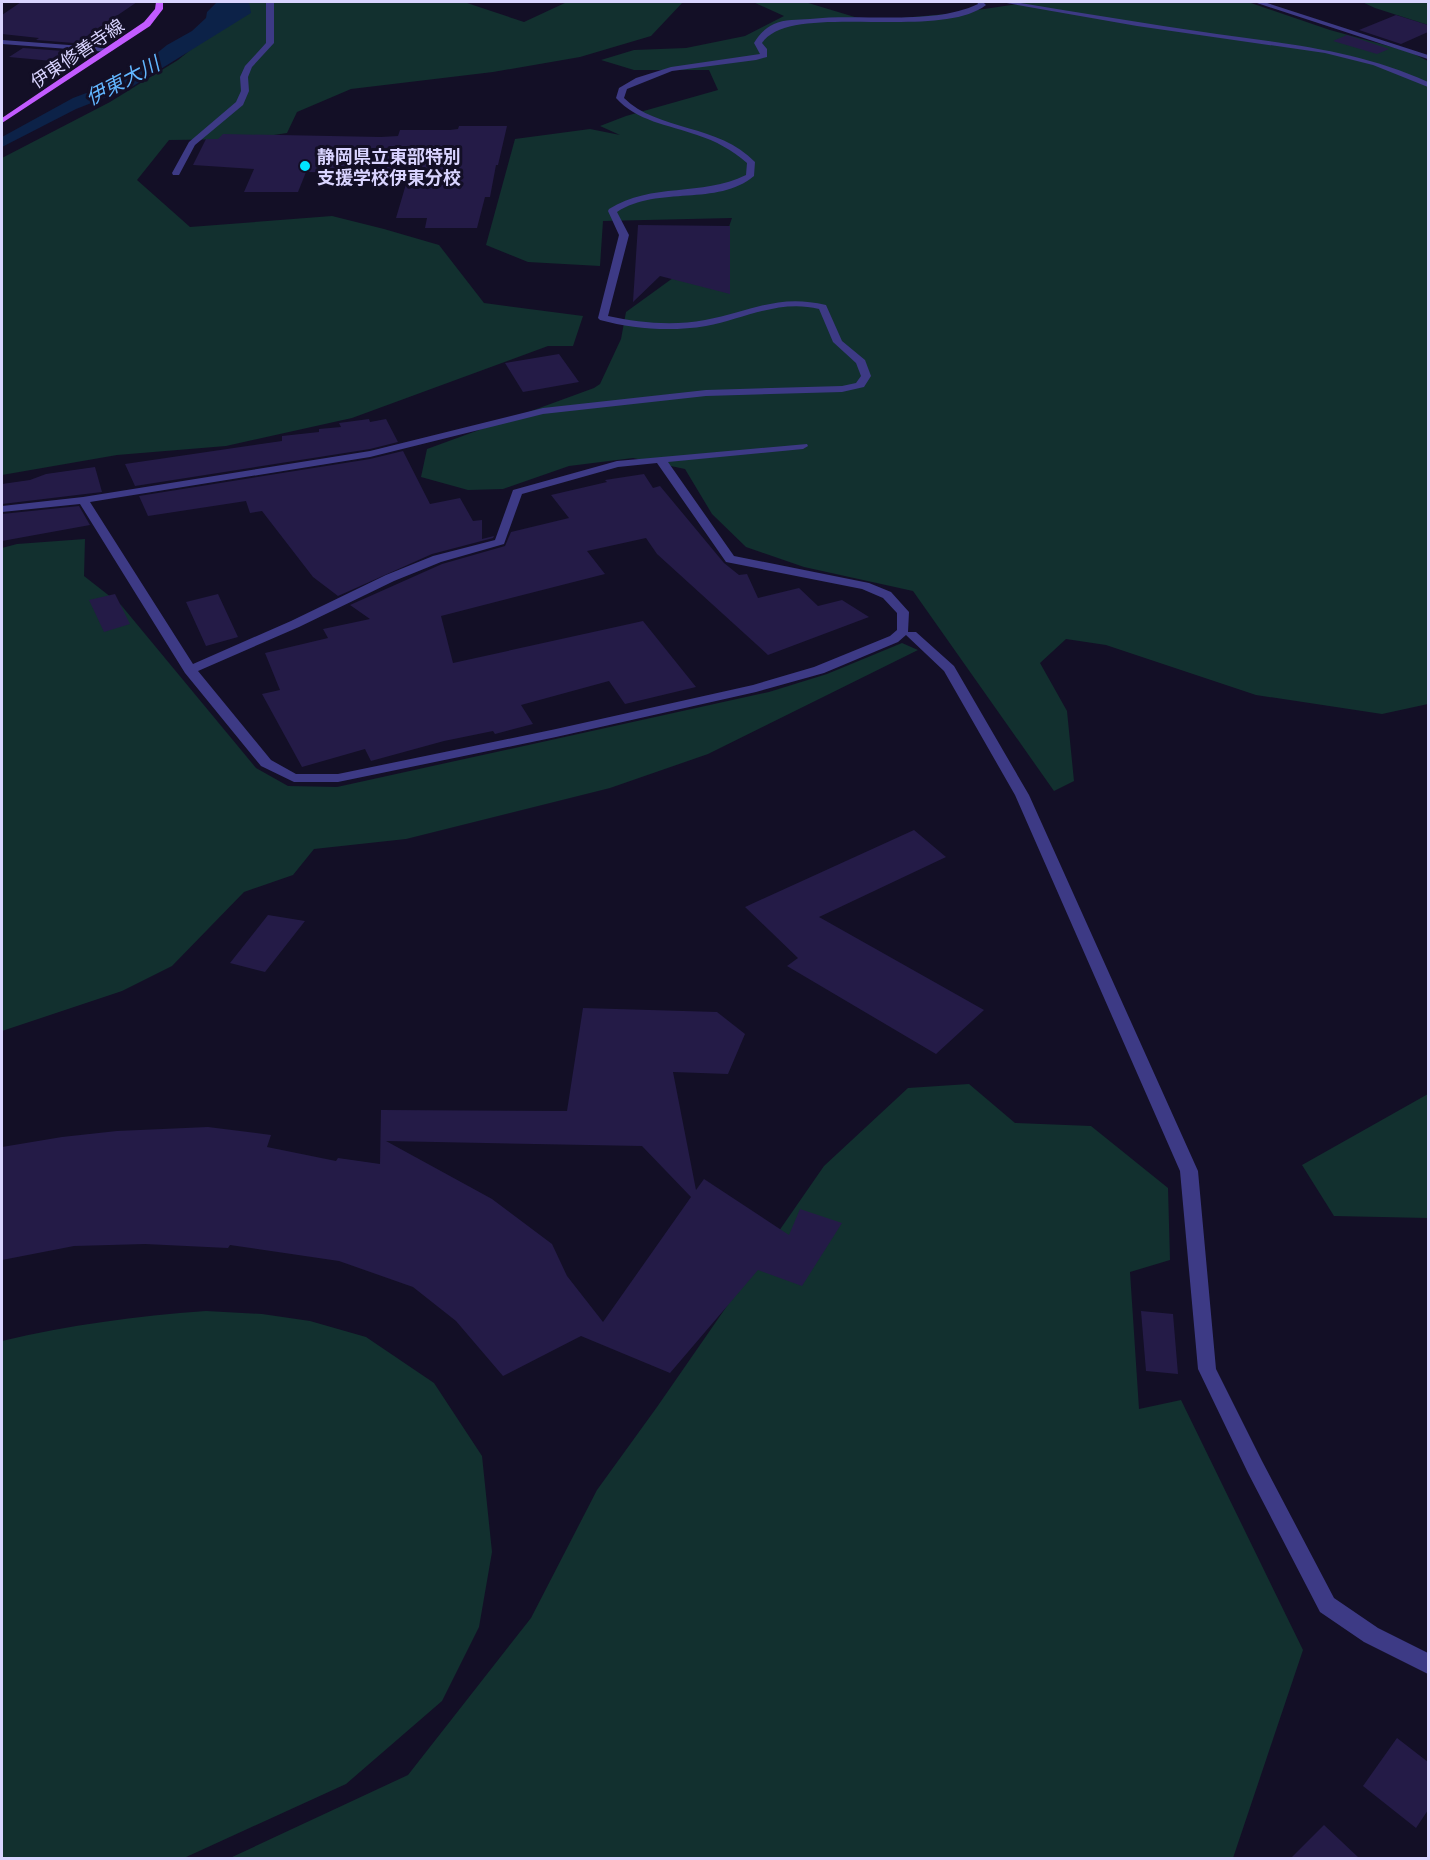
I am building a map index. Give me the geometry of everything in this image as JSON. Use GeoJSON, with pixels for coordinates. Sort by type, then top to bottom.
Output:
{"type":"FeatureCollection","features":[{"type":"Feature","properties":{"kind":"main road","name":"伊東修善寺線"},"geometry":{"type":"LineString","coordinates":[[4,117],[147,24],[159,9],[160,2]]}},
{"type":"Feature","properties":{"kind":"street"},"geometry":{"type":"LineString","coordinates":[[176,173],[192,144],[240,103],[245,91],[244,78],[249,66],[270,43],[270,2]]}},
{"type":"Feature","properties":{"kind":"street"},"geometry":{"type":"LineString","coordinates":[[2,510],[83,500],[370,454],[543,411],[706,393],[819,390],[860,385],[866,376],[861,362],[838,342],[823,307],[808,302],[778,304],[692,325],[634,326],[603,318],[624,235],[612,211],[625,201],[651,195],[728,186],[750,176],[751,162],[734,148],[633,111],[620,98],[623,88],[645,75],[699,63],[764,56],[758,43],[761,36],[783,23],[845,18],[922,17],[972,12],[982,5],[980,2]]}},
{"type":"Feature","properties":{"kind":"street"},"geometry":{"type":"LineString","coordinates":[[1005,2],[1372,60],[1428,85]]}},
{"type":"Feature","properties":{"kind":"street"},"geometry":{"type":"LineString","coordinates":[[1258,2],[1428,57]]}},
{"type":"Feature","properties":{"kind":"street"},"geometry":{"type":"LineString","coordinates":[[2,42],[109,50]]}},
{"type":"Feature","properties":{"kind":"street"},"geometry":{"type":"LineString","coordinates":[[190,670],[295,624],[390,578],[437,559],[500,542],[517,492],[617,464],[803,446]]}},
{"type":"Feature","properties":{"kind":"street"},"geometry":{"type":"LineString","coordinates":[[83,500],[190,670],[266,763],[294,778],[338,778],[556,734],[756,688],[830,665],[894,639],[903,631],[903,612],[887,596],[865,586],[730,559],[661,461]]}},
{"type":"Feature","properties":{"kind":"street"},"geometry":{"type":"LineString","coordinates":[[912,635],[949,669],[1022,795],[1189,1171],[1207,1369],[1255,1467],[1326,1605],[1371,1635],[1428,1664]]}},
{"type":"Feature","properties":{"kind":"green space"},"geometry":{"type":"Polygon","coordinates":[[[250,2],[464,2],[524,22],[567,2],[683,2],[651,36],[580,57],[493,72],[351,89],[297,112],[287,133],[248,139],[169,140],[137,180],[190,227],[332,216],[439,245],[484,303],[583,316],[573,346],[548,346],[352,418],[226,446],[117,455],[2,475],[2,158],[110,102],[178,60],[250,2]]]}},
{"type":"Feature","properties":{"kind":"green space"},"geometry":{"type":"Polygon","coordinates":[[[753,2],[805,2],[868,21],[957,13],[1032,2],[1248,2],[1330,30],[1410,52],[1428,61],[1428,704],[1382,714],[1256,695],[1106,645],[1066,639],[1040,663],[1067,711],[1074,781],[1054,791],[913,591],[804,567],[746,547],[712,514],[685,469],[633,458],[569,466],[503,489],[468,490],[421,477],[427,449],[600,384],[621,339],[626,312],[724,241],[732,218],[603,221],[600,266],[528,262],[486,245],[515,139],[590,129],[620,135],[600,126],[626,116],[718,90],[709,70],[634,70],[601,60],[634,50],[686,48],[745,36],[784,16],[753,2]]]}},
{"type":"Feature","properties":{"kind":"green space"},"geometry":{"type":"Polygon","coordinates":[[[1362,2],[1428,2],[1428,25],[1375,8],[1362,2]]]}},
{"type":"Feature","properties":{"kind":"green space"},"geometry":{"type":"Polygon","coordinates":[[[85,539],[84,576],[121,605],[256,768],[288,786],[337,787],[769,692],[827,674],[902,643],[918,650],[708,754],[610,788],[406,839],[314,849],[293,875],[244,892],[172,966],[122,991],[2,1031],[2,548],[17,544],[85,539]]]}},
{"type":"Feature","properties":{"kind":"green space"},"geometry":{"type":"Polygon","coordinates":[[[969,1084],[1015,1123],[1091,1126],[1168,1188],[1170,1260],[1130,1272],[1139,1409],[1181,1400],[1303,1650],[1233,1858],[230,1858],[408,1775],[531,1618],[597,1490],[824,1166],[908,1088],[969,1084]]]}},
{"type":"Feature","properties":{"kind":"green space"},"geometry":{"type":"Polygon","coordinates":[[[1428,1094],[1428,1218],[1334,1216],[1302,1165],[1428,1094]]]}},
{"type":"Feature","properties":{"kind":"green space"},"geometry":{"type":"Polygon","coordinates":[[[206,1311],[262,1314],[310,1321],[366,1337],[434,1383],[482,1456],[492,1552],[479,1627],[442,1701],[346,1784],[184,1858],[2,1858],[2,1341],[103,1322],[206,1311]]]}},
{"type":"Feature","properties":{"kind":"water","name":"伊東大川"},"geometry":{"type":"Polygon","coordinates":[[[217,2],[249,2],[251,13],[130,88],[76,109],[2,147],[2,137],[73,98],[135,71],[167,45],[192,31],[206,18],[207,12],[217,2]]]}},
{"type":"Feature","properties":{"kind":"building"},"geometry":{"type":"Polygon","coordinates":[[[21,2],[137,2],[90,34],[100,35],[87,44],[36,40],[39,38],[2,34],[2,15],[21,2]]]}},
{"type":"Feature","properties":{"kind":"building"},"geometry":{"type":"Polygon","coordinates":[[[1396,15],[1428,25],[1428,32],[1401,44],[1359,30],[1396,15]]]}},
{"type":"Feature","properties":{"kind":"building"},"geometry":{"type":"Polygon","coordinates":[[[1347,35],[1389,49],[1377,54],[1333,41],[1347,35]]]}},
{"type":"Feature","properties":{"kind":"building"},"geometry":{"type":"Polygon","coordinates":[[[23,48],[77,52],[63,62],[9,57],[23,48]]]}},
{"type":"Feature","properties":{"kind":"building"},"geometry":{"type":"Polygon","coordinates":[[[459,126],[507,126],[490,197],[485,197],[477,228],[425,228],[427,218],[396,218],[409,174],[306,172],[298,192],[244,192],[254,169],[193,165],[206,139],[218,139],[223,134],[381,137],[398,136],[400,130],[450,130],[458,129],[459,126]]]}},
{"type":"Feature","properties":{"kind":"building"},"geometry":{"type":"Polygon","coordinates":[[[638,225],[730,226],[730,294],[660,276],[633,302],[638,225]]]}},
{"type":"Feature","properties":{"kind":"building"},"geometry":{"type":"Polygon","coordinates":[[[559,354],[579,382],[523,392],[505,363],[559,354]]]}},
{"type":"Feature","properties":{"kind":"building"},"geometry":{"type":"Polygon","coordinates":[[[369,419],[370,422],[386,419],[398,442],[370,449],[135,486],[125,464],[282,441],[282,436],[319,432],[319,429],[341,427],[339,423],[369,419]]]}},
{"type":"Feature","properties":{"kind":"building"},"geometry":{"type":"Polygon","coordinates":[[[403,451],[430,504],[460,498],[473,521],[482,520],[482,539],[494,536],[432,554],[338,596],[313,577],[262,511],[250,513],[246,501],[148,516],[139,496],[370,459],[403,451]]]}},
{"type":"Feature","properties":{"kind":"building"},"geometry":{"type":"Polygon","coordinates":[[[95,467],[102,492],[2,504],[2,484],[30,480],[46,474],[95,467]]]}},
{"type":"Feature","properties":{"kind":"building"},"geometry":{"type":"Polygon","coordinates":[[[644,474],[653,488],[660,486],[724,563],[739,575],[747,574],[758,598],[799,588],[818,606],[842,600],[869,617],[768,655],[657,554],[646,538],[587,551],[605,574],[441,616],[453,663],[643,621],[696,687],[625,704],[609,681],[521,705],[533,724],[495,734],[493,731],[444,741],[371,761],[365,749],[302,767],[262,694],[280,690],[265,653],[328,638],[323,629],[370,619],[350,605],[442,564],[505,546],[511,532],[569,518],[551,495],[607,482],[605,480],[644,474]]]}},
{"type":"Feature","properties":{"kind":"building"},"geometry":{"type":"Polygon","coordinates":[[[79,506],[90,525],[2,541],[2,514],[79,506]]]}},
{"type":"Feature","properties":{"kind":"building"},"geometry":{"type":"Polygon","coordinates":[[[115,594],[130,624],[104,632],[89,600],[115,594]]]}},
{"type":"Feature","properties":{"kind":"building"},"geometry":{"type":"Polygon","coordinates":[[[218,594],[238,637],[206,646],[186,602],[218,594]]]}},
{"type":"Feature","properties":{"kind":"building"},"geometry":{"type":"Polygon","coordinates":[[[914,830],[946,857],[819,917],[984,1010],[936,1054],[787,966],[798,958],[745,907],[914,830]]]}},
{"type":"Feature","properties":{"kind":"building"},"geometry":{"type":"Polygon","coordinates":[[[268,915],[305,921],[265,972],[230,963],[268,915]]]}},
{"type":"Feature","properties":{"kind":"building"},"geometry":{"type":"Polygon","coordinates":[[[583,1008],[717,1012],[745,1034],[728,1074],[673,1072],[696,1190],[704,1179],[789,1235],[800,1209],[842,1223],[802,1286],[758,1270],[670,1373],[581,1336],[503,1376],[456,1321],[413,1287],[339,1261],[230,1245],[228,1248],[145,1244],[74,1246],[2,1260],[2,1147],[117,1131],[208,1127],[271,1135],[267,1147],[336,1161],[338,1158],[380,1164],[381,1110],[567,1111],[583,1008]],[[386,1141],[492,1199],[552,1244],[567,1276],[603,1322],[691,1197],[642,1146],[386,1141]]]}},
{"type":"Feature","properties":{"kind":"building"},"geometry":{"type":"Polygon","coordinates":[[[1141,1311],[1173,1314],[1178,1374],[1146,1371],[1141,1311]]]}},
{"type":"Feature","properties":{"kind":"building"},"geometry":{"type":"Polygon","coordinates":[[[1397,1738],[1428,1762],[1428,1810],[1416,1828],[1363,1786],[1397,1738]]]}},
{"type":"Feature","properties":{"kind":"building"},"geometry":{"type":"Polygon","coordinates":[[[1324,1825],[1359,1858],[1291,1858],[1324,1825]]]}},
{"type":"Feature","properties":{"kind":"place","name":"静岡県立東部特別 支援学校伊東分校"},"geometry":{"type":"Point","coordinates":[305,166]}}]}
